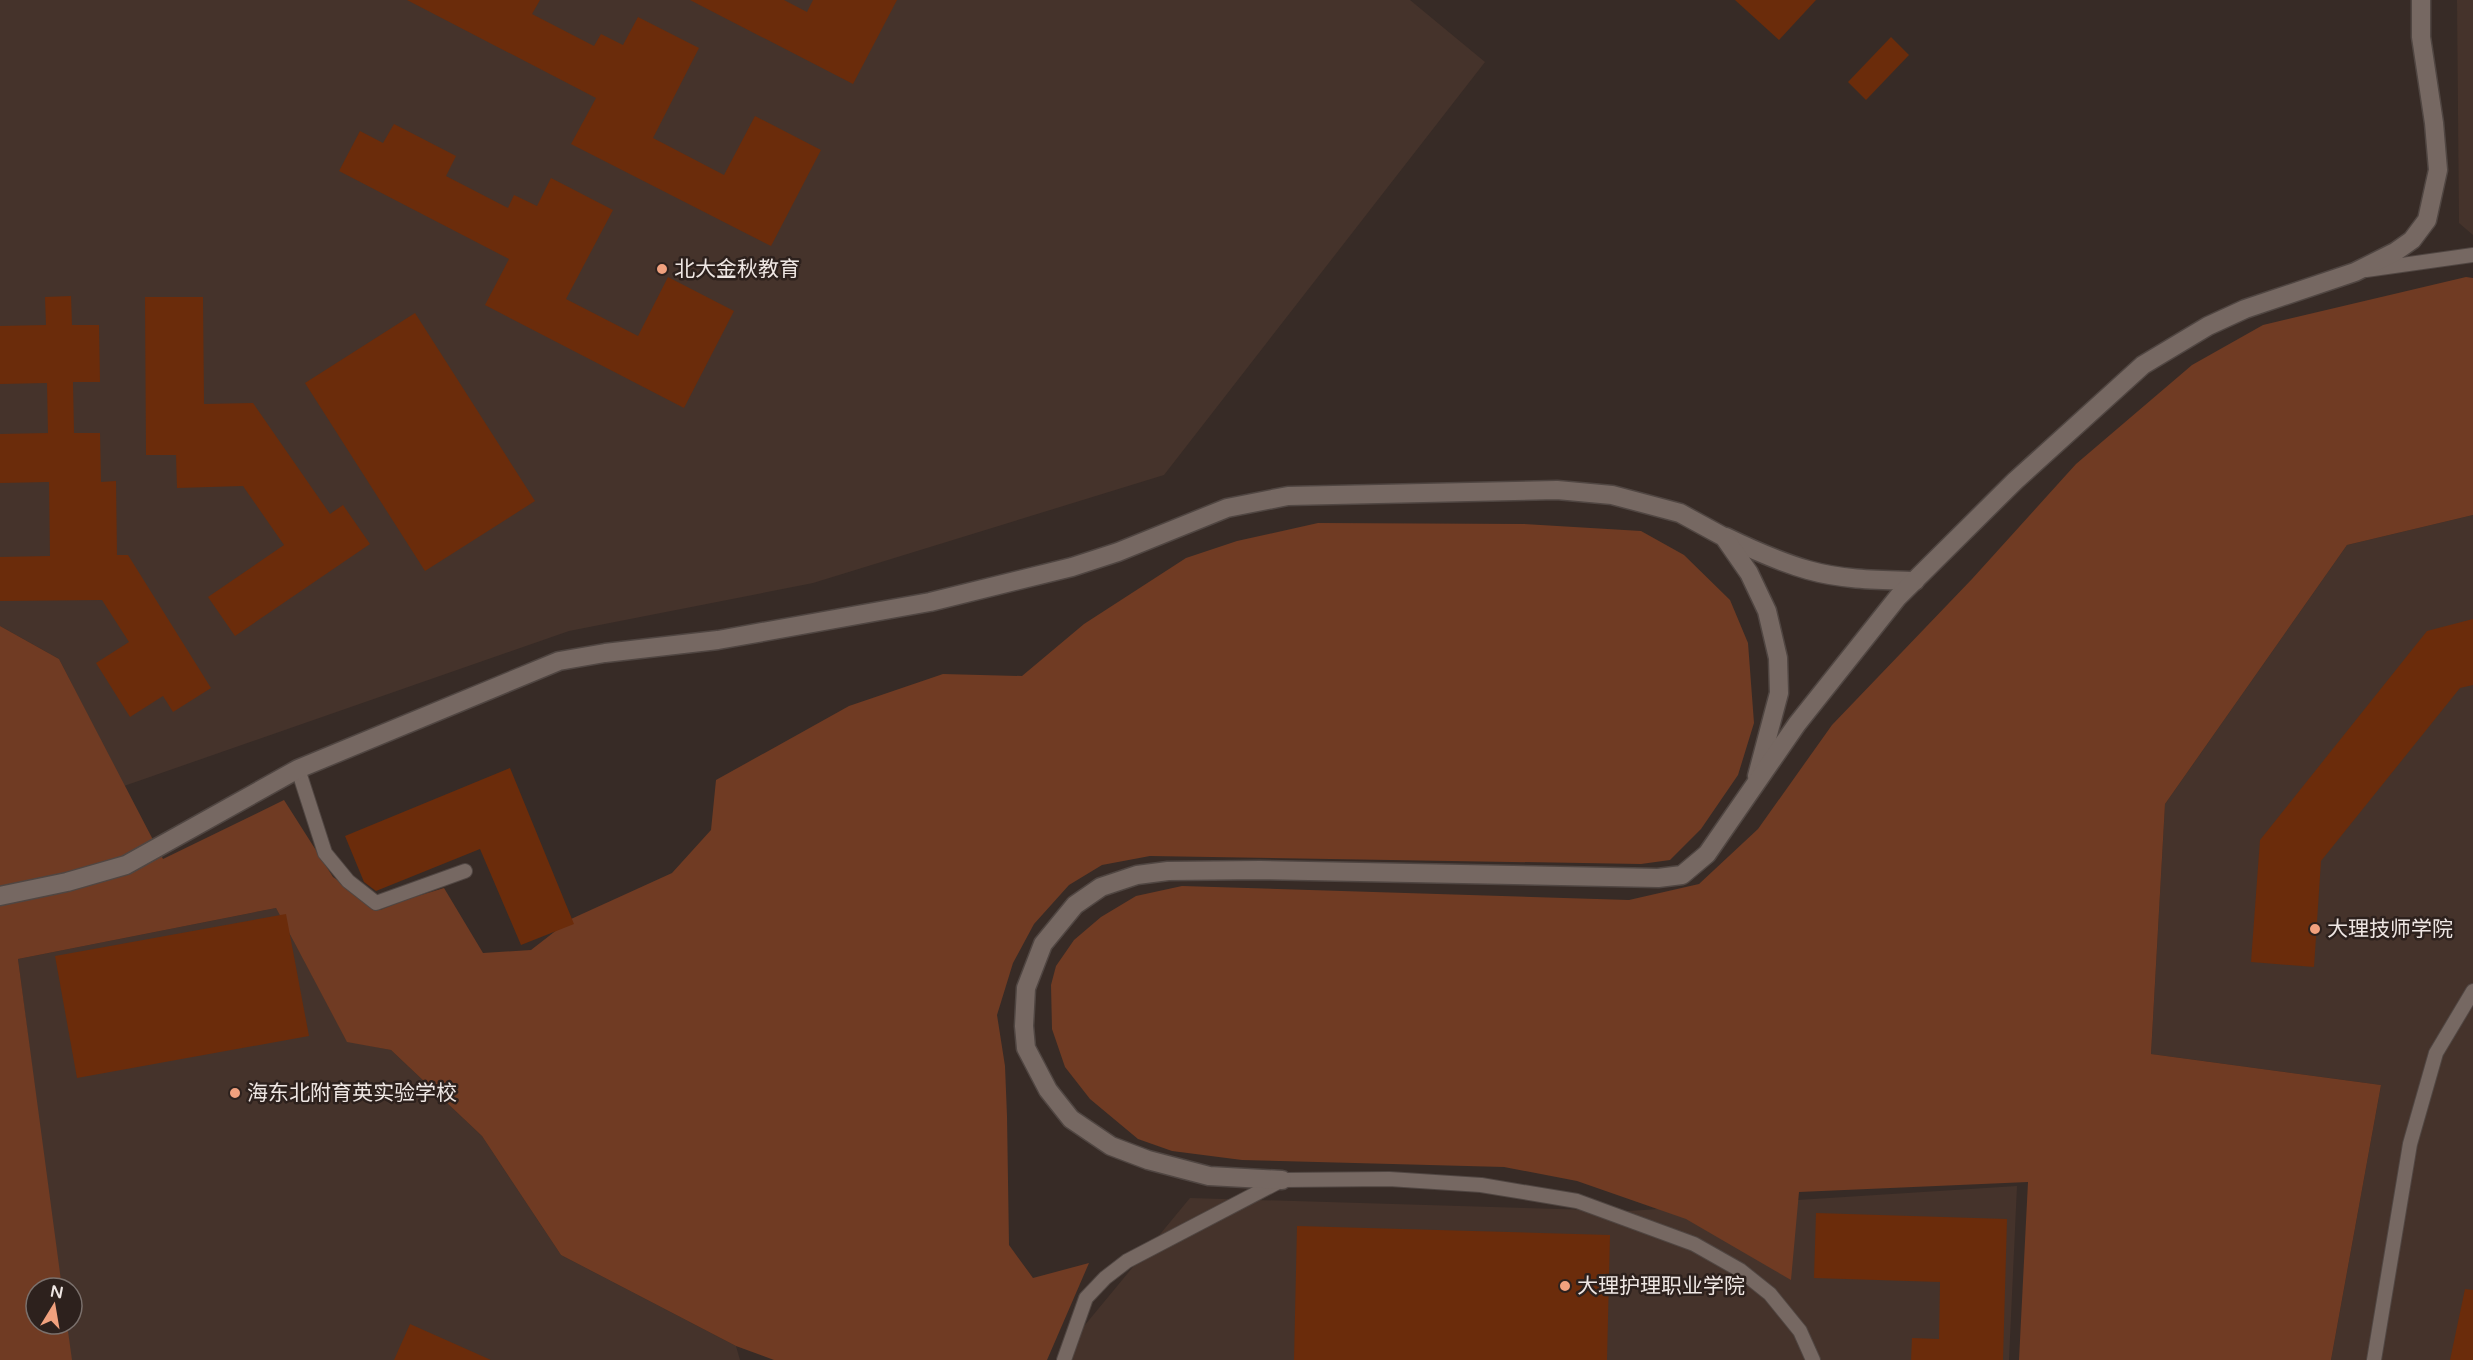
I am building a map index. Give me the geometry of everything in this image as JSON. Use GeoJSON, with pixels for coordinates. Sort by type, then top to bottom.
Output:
{"type":"FeatureCollection","features":[{"type":"Feature","properties":{"kind":"street"},"geometry":{"type":"LineString","coordinates":[[1282,1180],[1209,1176],[1148,1160],[1111,1146],[1071,1119],[1048,1090],[1026,1048],[1024,1026],[1026,988],[1043,944],[1075,905],[1101,887],[1137,875],[1168,871],[1272,870],[1658,878],[1682,875],[1707,854],[1797,724],[1898,597],[2015,482],[2143,365],[2208,326],[2245,309],[2355,272],[2395,252],[2412,240],[2427,220],[2438,170],[2434,123],[2421,36],[2421,0]]}},
{"type":"Feature","properties":{"kind":"street"},"geometry":{"type":"LineString","coordinates":[[0,896],[68,882],[126,865],[298,769],[559,661],[604,653],[718,640],[930,602],[1072,567],[1118,552],[1227,508],[1288,496],[1557,490],[1612,495],[1680,513],[1724,537],[1771,558],[1810,571],[1860,579],[1915,581]]}},
{"type":"Feature","properties":{"kind":"street"},"geometry":{"type":"LineString","coordinates":[[1724,537],[1749,573],[1767,611],[1778,658],[1779,693],[1753,790]]}},
{"type":"Feature","properties":{"kind":"lane"},"geometry":{"type":"LineString","coordinates":[[2355,272],[2473,255]]}},
{"type":"Feature","properties":{"kind":"lane"},"geometry":{"type":"LineString","coordinates":[[298,769],[325,853],[348,881],[376,903],[465,871]]}},
{"type":"Feature","properties":{"kind":"lane"},"geometry":{"type":"LineString","coordinates":[[2374,1360],[2410,1144],[2436,1053],[2473,992]]}},
{"type":"Feature","properties":{"kind":"lane"},"geometry":{"type":"LineString","coordinates":[[1064,1360],[1086,1298],[1105,1278],[1127,1261],[1282,1180],[1389,1179],[1481,1185],[1576,1201],[1694,1244],[1740,1270],[1770,1294],[1800,1331],[1812,1360]]}},
{"type":"Feature","properties":{"kind":"shaded area","name":"北大金秋教育"},"geometry":{"type":"Polygon","coordinates":[[[0,0],[1410,0],[1485,62],[1164,475],[813,583],[569,631],[124,786],[59,659],[0,626],[0,0]]]}},
{"type":"Feature","properties":{"kind":"shaded area"},"geometry":{"type":"Polygon","coordinates":[[[2457,0],[2473,0],[2473,235],[2459,223],[2457,0]]]}},
{"type":"Feature","properties":{"kind":"shaded area"},"geometry":{"type":"Polygon","coordinates":[[[2466,277],[2473,278],[2473,515],[2347,545],[2165,804],[2151,1054],[2381,1085],[2331,1360],[2019,1360],[2028,1182],[1799,1192],[1791,1280],[1686,1219],[1577,1181],[1504,1167],[1242,1160],[1172,1151],[1138,1139],[1090,1099],[1065,1067],[1052,1029],[1051,985],[1056,966],[1074,940],[1101,917],[1136,896],[1182,886],[1629,900],[1699,884],[1758,829],[1832,725],[1972,579],[2076,464],[2192,365],[2263,325],[2466,277]]]}},
{"type":"Feature","properties":{"kind":"shaded area","name":"大理技师学院"},"geometry":{"type":"Polygon","coordinates":[[[2473,515],[2473,1360],[2331,1360],[2381,1085],[2151,1054],[2165,804],[2347,545],[2473,515]]]}},
{"type":"Feature","properties":{"kind":"shaded area"},"geometry":{"type":"Polygon","coordinates":[[[1318,523],[1524,524],[1641,531],[1684,555],[1730,600],[1748,643],[1754,723],[1738,775],[1701,829],[1670,860],[1641,864],[1150,856],[1102,865],[1069,885],[1034,924],[1013,963],[997,1015],[1005,1066],[1009,1245],[1033,1278],[1089,1263],[1047,1360],[774,1360],[736,1346],[561,1255],[482,1136],[391,1050],[347,1042],[276,908],[18,959],[60,1276],[24,1276],[24,1336],[69,1336],[72,1360],[0,1360],[0,626],[59,659],[163,859],[284,800],[333,877],[380,910],[444,888],[483,953],[531,950],[571,919],[672,873],[711,830],[716,780],[849,706],[943,674],[1022,676],[1084,624],[1186,558],[1237,541],[1318,523]]]}},
{"type":"Feature","properties":{"kind":"shaded area","name":"海东北附育英实验学校"},"geometry":{"type":"Polygon","coordinates":[[[276,908],[347,1041],[391,1050],[482,1136],[561,1255],[736,1346],[740,1360],[71,1360],[67,1336],[84,1336],[84,1276],[58,1276],[18,959],[276,908]]]}},
{"type":"Feature","properties":{"kind":"shaded area","name":"大理护理职业学院"},"geometry":{"type":"Polygon","coordinates":[[[2017,1186],[2009,1360],[1056,1360],[1190,1198],[1628,1211],[2017,1186]]]}},
{"type":"Feature","properties":{"kind":"building"},"geometry":{"type":"Polygon","coordinates":[[[407,0],[540,0],[532,14],[594,46],[601,34],[623,45],[638,17],[699,48],[653,138],[724,175],[755,116],[821,150],[771,246],[571,144],[596,98],[407,0]]]}},
{"type":"Feature","properties":{"kind":"building"},"geometry":{"type":"Polygon","coordinates":[[[690,0],[784,0],[807,12],[813,0],[897,0],[853,84],[690,0]]]}},
{"type":"Feature","properties":{"kind":"building"},"geometry":{"type":"Polygon","coordinates":[[[1735,0],[1816,0],[1779,40],[1735,0]]]}},
{"type":"Feature","properties":{"kind":"building"},"geometry":{"type":"Polygon","coordinates":[[[1891,37],[1909,55],[1866,100],[1848,82],[1891,37]]]}},
{"type":"Feature","properties":{"kind":"building"},"geometry":{"type":"Polygon","coordinates":[[[394,124],[456,156],[446,176],[508,208],[514,195],[537,206],[551,178],[613,210],[566,299],[638,336],[668,277],[734,311],[684,408],[485,305],[509,259],[339,171],[360,131],[383,143],[394,124]]]}},
{"type":"Feature","properties":{"kind":"building"},"geometry":{"type":"Polygon","coordinates":[[[71,296],[72,325],[99,325],[100,382],[73,382],[74,433],[100,433],[101,482],[116,481],[117,555],[128,555],[211,688],[173,712],[163,696],[130,717],[96,663],[129,642],[102,600],[0,601],[0,557],[50,556],[49,482],[0,483],[0,434],[48,433],[47,383],[0,384],[0,326],[46,325],[45,297],[71,296]]]}},
{"type":"Feature","properties":{"kind":"building"},"geometry":{"type":"Polygon","coordinates":[[[145,297],[203,297],[204,404],[253,403],[330,514],[343,505],[370,544],[235,636],[208,597],[284,545],[243,486],[177,488],[176,455],[146,455],[145,297]]]}},
{"type":"Feature","properties":{"kind":"building"},"geometry":{"type":"Polygon","coordinates":[[[415,313],[535,501],[425,571],[305,383],[415,313]]]}},
{"type":"Feature","properties":{"kind":"building"},"geometry":{"type":"Polygon","coordinates":[[[2473,619],[2473,685],[2460,688],[2321,861],[2314,967],[2251,962],[2260,840],[2427,631],[2473,619]]]}},
{"type":"Feature","properties":{"kind":"building"},"geometry":{"type":"Polygon","coordinates":[[[510,768],[574,924],[521,945],[480,849],[376,891],[364,882],[345,836],[510,768]]]}},
{"type":"Feature","properties":{"kind":"building"},"geometry":{"type":"Polygon","coordinates":[[[286,914],[309,1036],[77,1078],[55,956],[286,914]]]}},
{"type":"Feature","properties":{"kind":"building"},"geometry":{"type":"Polygon","coordinates":[[[1816,1213],[2007,1219],[2003,1360],[1911,1360],[1912,1338],[1939,1339],[1940,1282],[1814,1278],[1816,1213]]]}},
{"type":"Feature","properties":{"kind":"building"},"geometry":{"type":"Polygon","coordinates":[[[1297,1226],[1610,1235],[1607,1360],[1294,1360],[1297,1226]]]}},
{"type":"Feature","properties":{"kind":"building"},"geometry":{"type":"Polygon","coordinates":[[[2465,1289],[2473,1290],[2473,1360],[2450,1360],[2465,1289]]]}},
{"type":"Feature","properties":{"kind":"building"},"geometry":{"type":"Polygon","coordinates":[[[410,1324],[491,1360],[394,1360],[410,1324]]]}},
{"type":"Feature","properties":{"kind":"place","name":"北大金秋教育"},"geometry":{"type":"Point","coordinates":[662,269]}},
{"type":"Feature","properties":{"kind":"place","name":"大理技师学院"},"geometry":{"type":"Point","coordinates":[2315,929]}},
{"type":"Feature","properties":{"kind":"place","name":"海东北附育英实验学校"},"geometry":{"type":"Point","coordinates":[235,1093]}},
{"type":"Feature","properties":{"kind":"place","name":"大理护理职业学院"},"geometry":{"type":"Point","coordinates":[1565,1286]}}]}
